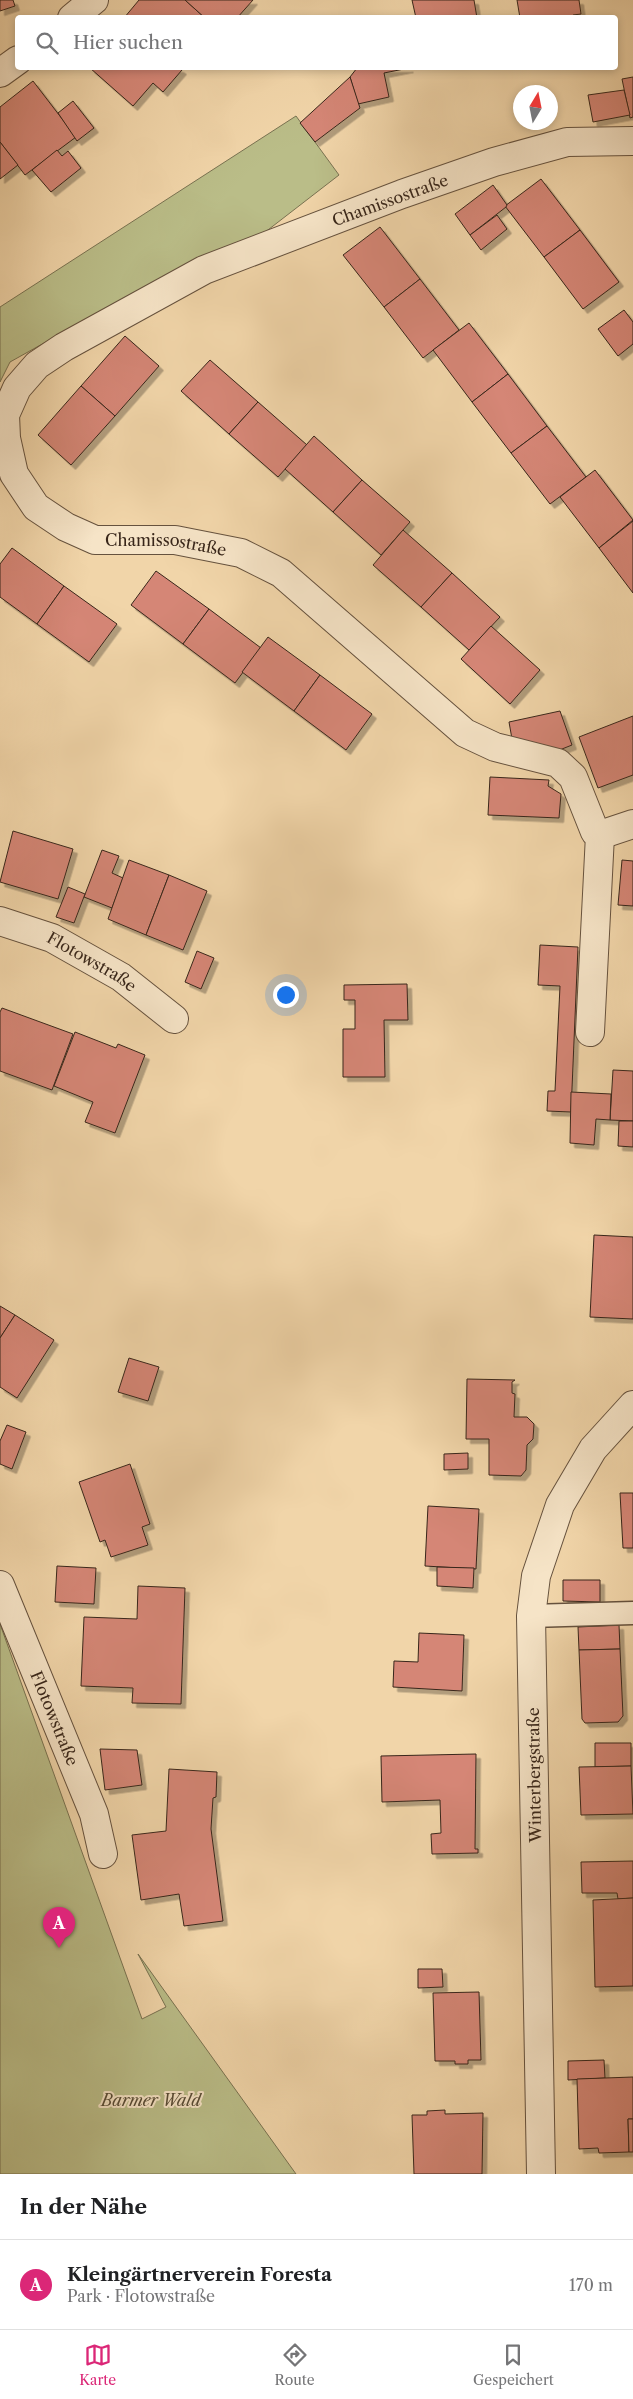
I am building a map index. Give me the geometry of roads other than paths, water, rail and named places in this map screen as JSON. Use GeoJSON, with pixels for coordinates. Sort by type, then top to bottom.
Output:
{"type":"FeatureCollection","features":[{"type":"Feature","properties":{"kind":"street"},"geometry":{"type":"LineString","coordinates":[[76,15],[94,0]]}},
{"type":"Feature","properties":{"kind":"street"},"geometry":{"type":"LineString","coordinates":[[0,73],[15,62]]}},
{"type":"Feature","properties":{"kind":"street","name":"Chamissostraße"},"geometry":{"type":"LineString","coordinates":[[600,835],[595,832],[573,777],[558,763],[495,747],[465,733],[281,573],[241,554],[174,540],[95,540],[66,527],[36,507],[14,474],[6,438],[5,415],[17,388],[37,365],[64,347],[204,270],[402,194],[494,162],[567,142],[633,141]]}},
{"type":"Feature","properties":{"kind":"street"},"geometry":{"type":"LineString","coordinates":[[590,1032],[600,835],[633,824]]}},
{"type":"Feature","properties":{"kind":"street","name":"Flotowstraße"},"geometry":{"type":"LineString","coordinates":[[0,921],[52,938],[121,977],[174,1020]]}},
{"type":"Feature","properties":{"kind":"street","name":"Winterbergstraße"},"geometry":{"type":"LineString","coordinates":[[541,2174],[531,1616],[536,1576],[560,1505],[593,1449],[633,1405]]}},
{"type":"Feature","properties":{"kind":"street","name":"Flotowstraße"},"geometry":{"type":"LineString","coordinates":[[0,1584],[94,1814],[103,1854]]}},
{"type":"Feature","properties":{"kind":"lane"},"geometry":{"type":"LineString","coordinates":[[531,1616],[633,1613]]}},
{"type":"Feature","properties":{"kind":"place","name":"Kleingärtnerverein Foresta"},"geometry":{"type":"Point","coordinates":[59,1948]}},
{"type":"Feature","properties":{"kind":"park label","name":"Barmer Wald"},"geometry":{"type":"Point","coordinates":[151,2100]}}]}
